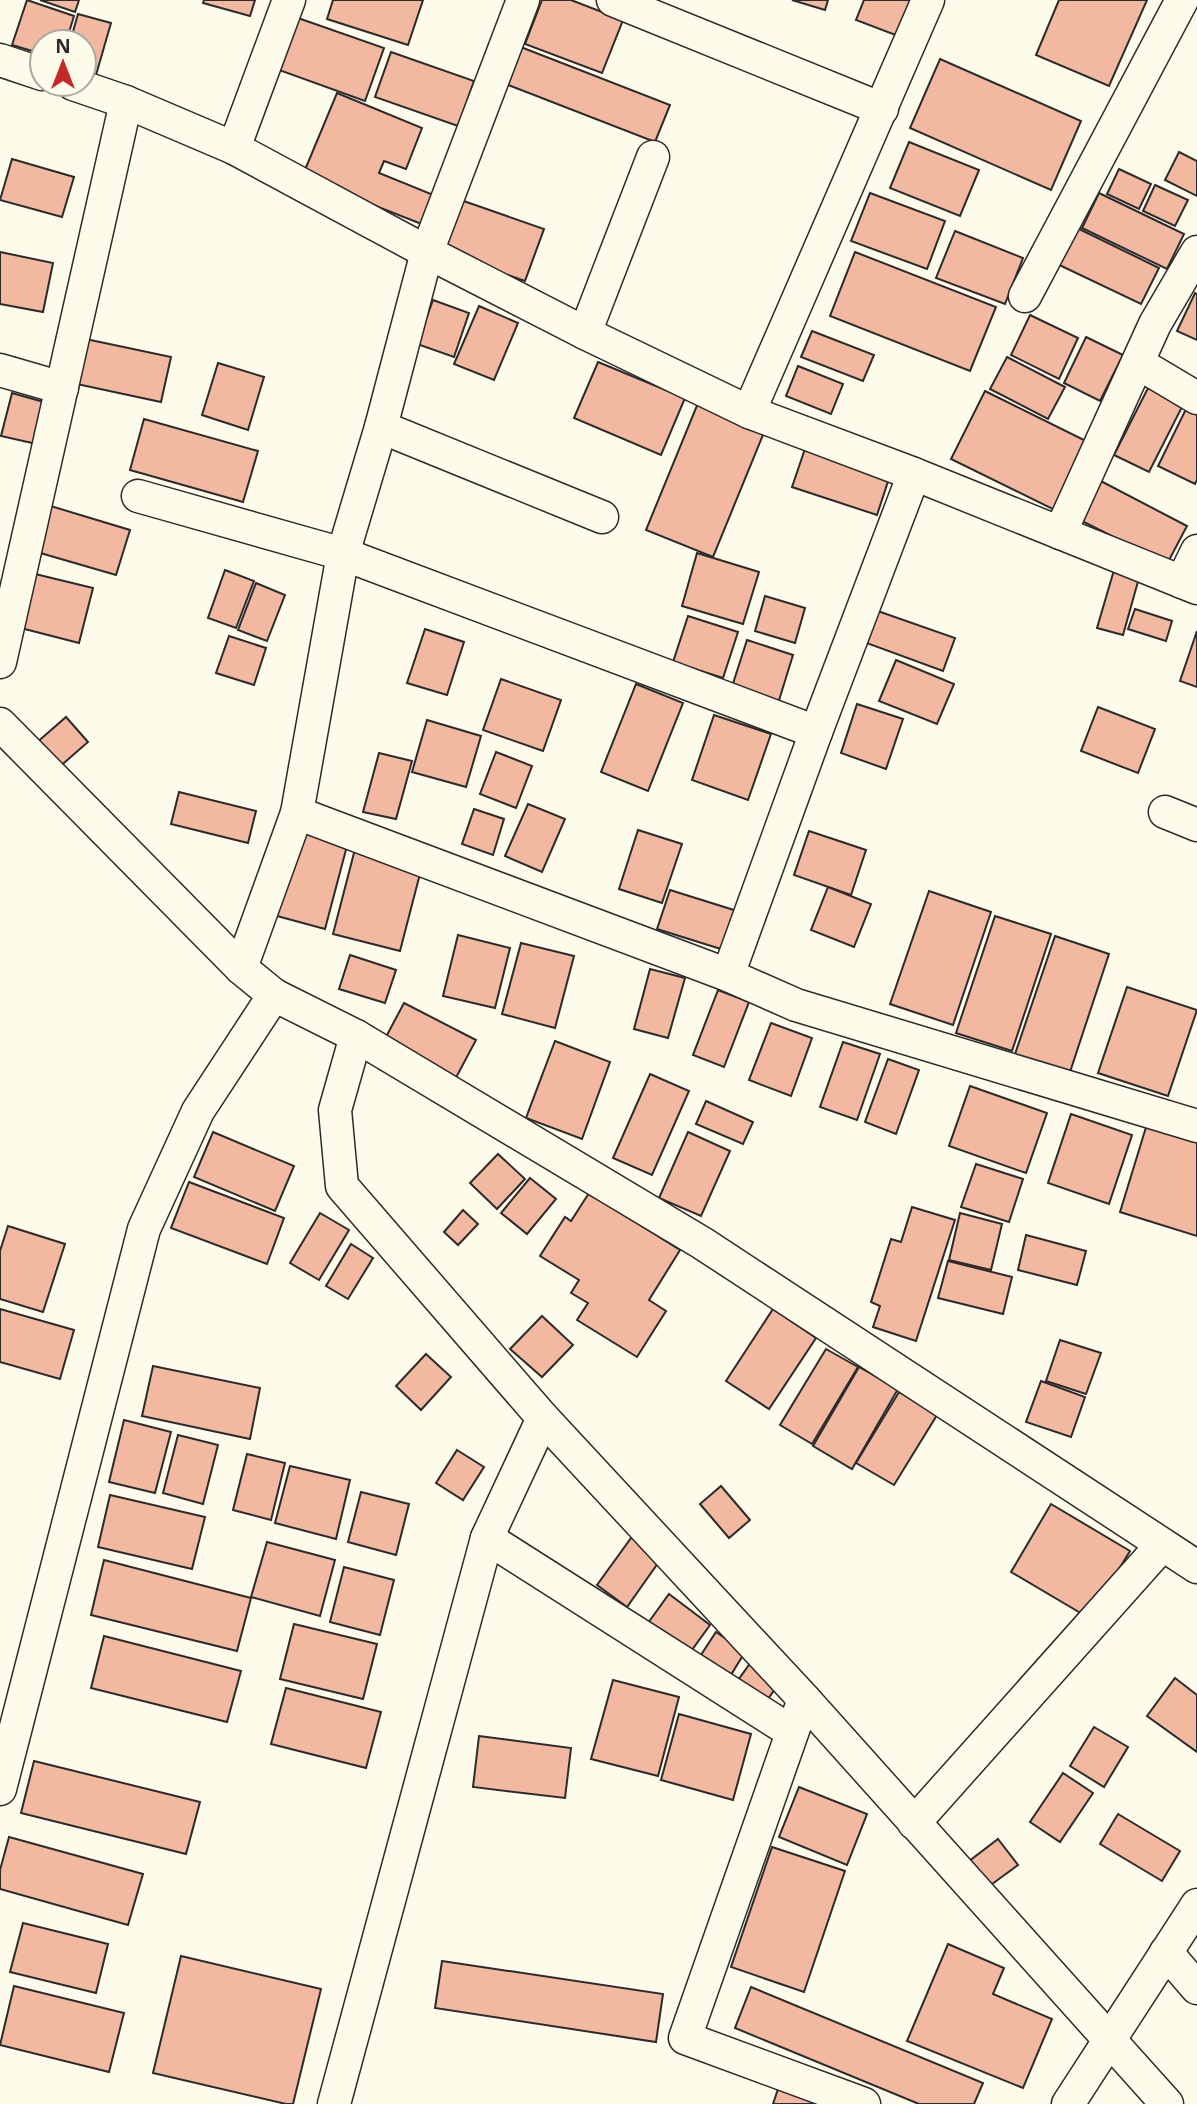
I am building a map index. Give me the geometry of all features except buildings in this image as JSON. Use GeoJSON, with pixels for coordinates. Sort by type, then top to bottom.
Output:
{"type":"FeatureCollection","features":[{"type":"Feature","properties":{"kind":"street"},"geometry":{"type":"LineString","coordinates":[[234,148],[289,0]]}},
{"type":"Feature","properties":{"kind":"street"},"geometry":{"type":"LineString","coordinates":[[241,968],[297,813],[343,554],[382,427],[427,252],[523,0]]}},
{"type":"Feature","properties":{"kind":"street"},"geometry":{"type":"LineString","coordinates":[[613,0],[881,109]]}},
{"type":"Feature","properties":{"kind":"street"},"geometry":{"type":"LineString","coordinates":[[749,412],[928,0]]}},
{"type":"Feature","properties":{"kind":"street"},"geometry":{"type":"LineString","coordinates":[[1025,296],[1182,0]]}},
{"type":"Feature","properties":{"kind":"street"},"geometry":{"type":"LineString","coordinates":[[0,60],[28,69]]}},
{"type":"Feature","properties":{"kind":"street"},"geometry":{"type":"LineString","coordinates":[[98,92],[234,148],[585,333],[749,412],[914,474],[1190,585],[1197,551]]}},
{"type":"Feature","properties":{"kind":"street"},"geometry":{"type":"LineString","coordinates":[[0,662],[126,102]]}},
{"type":"Feature","properties":{"kind":"street"},"geometry":{"type":"LineString","coordinates":[[585,333],[653,157]]}},
{"type":"Feature","properties":{"kind":"street"},"geometry":{"type":"LineString","coordinates":[[1060,533],[1155,324],[1197,251]]}},
{"type":"Feature","properties":{"kind":"street"},"geometry":{"type":"LineString","coordinates":[[1138,363],[1197,398]]}},
{"type":"Feature","properties":{"kind":"street"},"geometry":{"type":"LineString","coordinates":[[0,370],[62,388]]}},
{"type":"Feature","properties":{"kind":"street"},"geometry":{"type":"LineString","coordinates":[[382,427],[602,517]]}},
{"type":"Feature","properties":{"kind":"street"},"geometry":{"type":"LineString","coordinates":[[728,975],[914,474]]}},
{"type":"Feature","properties":{"kind":"street"},"geometry":{"type":"LineString","coordinates":[[138,496],[343,554],[816,732]]}},
{"type":"Feature","properties":{"kind":"street"},"geometry":{"type":"LineString","coordinates":[[0,724],[241,968],[274,995],[356,1036],[702,1243],[1197,1567]]}},
{"type":"Feature","properties":{"kind":"street"},"geometry":{"type":"LineString","coordinates":[[1165,812],[1197,825]]}},
{"type":"Feature","properties":{"kind":"street"},"geometry":{"type":"LineString","coordinates":[[297,813],[728,975],[796,1004],[1197,1126]]}},
{"type":"Feature","properties":{"kind":"street"},"geometry":{"type":"LineString","coordinates":[[0,1788],[144,1229],[198,1111],[274,995]]}},
{"type":"Feature","properties":{"kind":"street"},"geometry":{"type":"LineString","coordinates":[[356,1036],[335,1110],[342,1186],[543,1418],[804,1699],[1167,2104]]}},
{"type":"Feature","properties":{"kind":"street"},"geometry":{"type":"LineString","coordinates":[[334,2104],[487,1538],[543,1418]]}},
{"type":"Feature","properties":{"kind":"street"},"geometry":{"type":"LineString","coordinates":[[487,1538],[792,1732]]}},
{"type":"Feature","properties":{"kind":"street"},"geometry":{"type":"LineString","coordinates":[[914,1823],[1162,1545]]}},
{"type":"Feature","properties":{"kind":"street"},"geometry":{"type":"LineString","coordinates":[[804,1699],[685,2038],[864,2104]]}},
{"type":"Feature","properties":{"kind":"street"},"geometry":{"type":"LineString","coordinates":[[1068,2104],[1197,1905]]}},
{"type":"Feature","properties":{"kind":"street"},"geometry":{"type":"LineString","coordinates":[[1166,1952],[1197,1989]]}}]}
